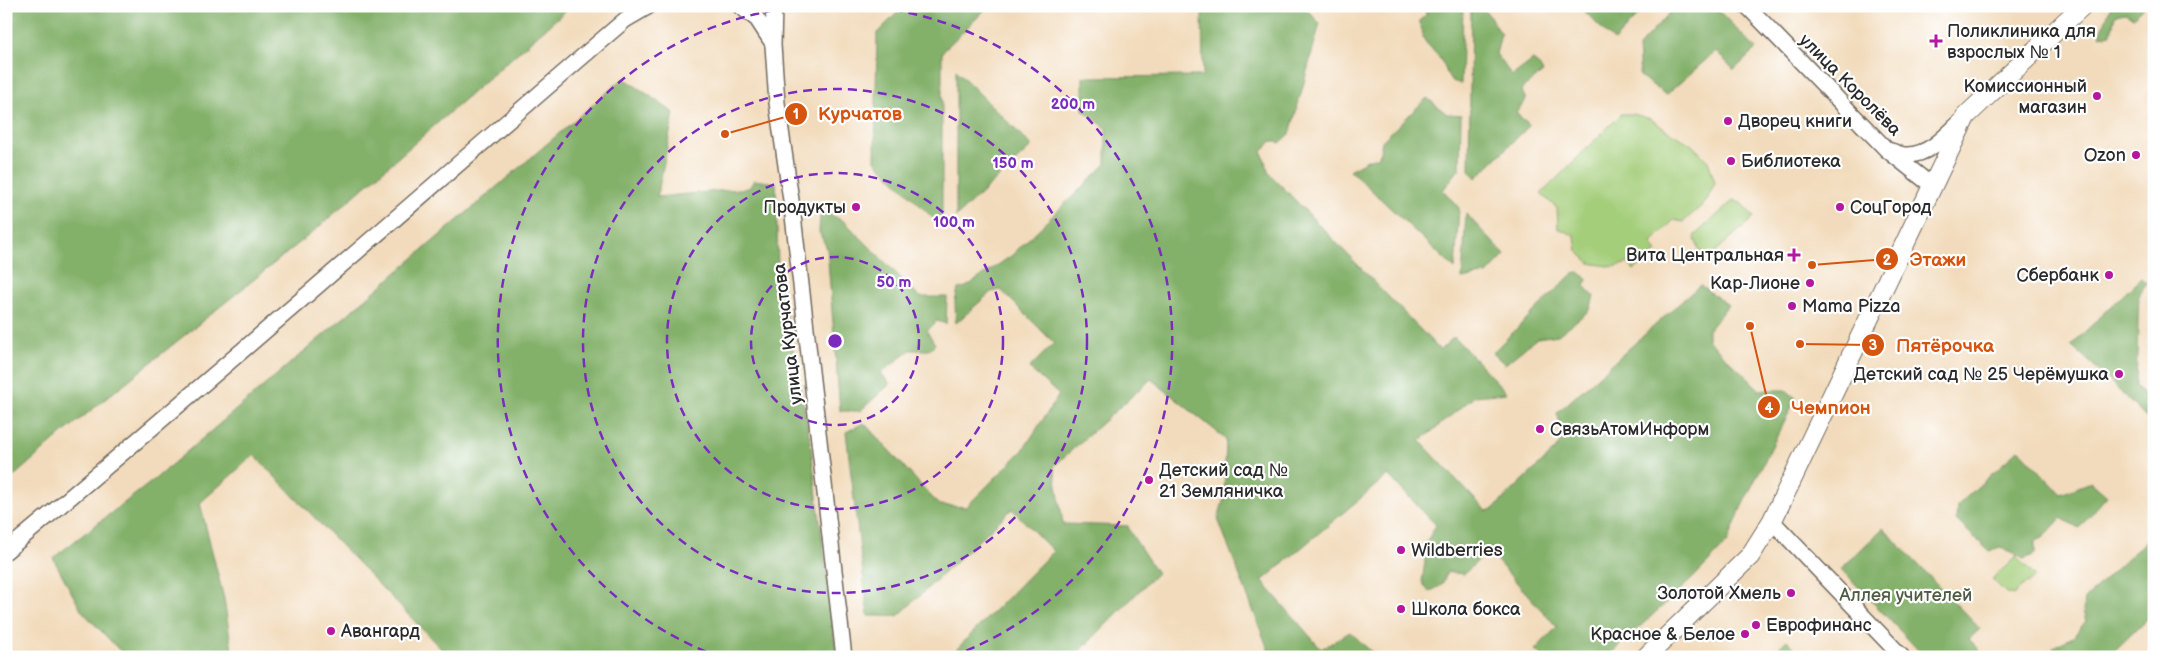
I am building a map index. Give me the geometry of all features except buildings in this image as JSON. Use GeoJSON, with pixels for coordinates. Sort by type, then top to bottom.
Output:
{"type":"FeatureCollection","features":[{"type":"Feature","properties":{"kind":"main road"},"geometry":{"type":"LineString","coordinates":[[1646,657],[1750,556],[1772,521],[1931,185],[1966,116],[2082,6]]}},
{"type":"Feature","properties":{"kind":"street"},"geometry":{"type":"LineString","coordinates":[[6,550],[173,412],[325,278],[625,20],[649,6]]}},
{"type":"Feature","properties":{"kind":"street"},"geometry":{"type":"LineString","coordinates":[[740,6],[758,19],[773,45]]}},
{"type":"Feature","properties":{"kind":"street","name":"улица Курчатова"},"geometry":{"type":"LineString","coordinates":[[774,6],[773,45],[777,103],[792,207],[844,657]]}},
{"type":"Feature","properties":{"kind":"street","name":"улица Королёва"},"geometry":{"type":"LineString","coordinates":[[1747,6],[1887,150],[1931,185]]}},
{"type":"Feature","properties":{"kind":"street"},"geometry":{"type":"LineString","coordinates":[[1887,150],[1907,156],[1925,151],[1944,137],[1966,116]]}},
{"type":"Feature","properties":{"kind":"street"},"geometry":{"type":"LineString","coordinates":[[1772,521],[1902,657]]}},
{"type":"Feature","properties":{"kind":"green space"},"geometry":{"type":"Polygon","coordinates":[[[6,6],[571,6],[313,232],[63,433],[6,483],[6,6]]]}},
{"type":"Feature","properties":{"kind":"green space"},"geometry":{"type":"Polygon","coordinates":[[[904,6],[989,6],[942,52],[942,227],[875,161],[877,33],[904,6]]]}},
{"type":"Feature","properties":{"kind":"green space"},"geometry":{"type":"Polygon","coordinates":[[[1202,6],[1303,6],[1320,23],[1290,134],[1280,143],[1271,141],[1262,152],[1269,173],[1440,350],[1454,337],[1507,393],[1475,396],[1420,441],[1486,511],[1493,509],[1555,450],[1564,437],[1557,413],[1700,285],[1728,305],[1708,330],[1708,340],[1760,390],[1786,390],[1796,398],[1741,508],[1728,542],[1694,577],[1607,657],[1544,657],[1535,650],[1557,627],[1488,551],[1464,574],[1447,572],[1442,585],[1429,592],[1422,582],[1425,562],[1423,548],[1436,525],[1388,475],[1262,581],[1321,649],[1350,632],[1377,657],[1271,657],[1218,519],[1224,498],[1226,439],[1151,379],[1054,466],[1063,524],[1128,526],[1157,573],[1074,657],[949,657],[1053,551],[1012,509],[898,616],[868,616],[846,432],[864,423],[939,505],[966,507],[1023,450],[1059,395],[1029,368],[1054,343],[1001,290],[991,292],[956,323],[955,302],[958,289],[966,287],[1011,256],[1106,164],[1106,128],[1083,110],[1083,77],[1203,76],[1202,6]]]}},
{"type":"Feature","properties":{"kind":"green space"},"geometry":{"type":"Polygon","coordinates":[[[1426,6],[1463,6],[1461,84],[1450,80],[1442,62],[1424,40],[1420,20],[1426,15],[1426,6]]]}},
{"type":"Feature","properties":{"kind":"green space"},"geometry":{"type":"Polygon","coordinates":[[[1471,6],[1479,6],[1489,15],[1501,34],[1496,54],[1512,76],[1533,60],[1543,72],[1521,89],[1526,100],[1516,113],[1530,125],[1476,178],[1469,170],[1471,6]]]}},
{"type":"Feature","properties":{"kind":"green space"},"geometry":{"type":"Polygon","coordinates":[[[1579,6],[1647,6],[1614,41],[1579,6]]]}},
{"type":"Feature","properties":{"kind":"green space"},"geometry":{"type":"Polygon","coordinates":[[[1676,6],[1714,6],[1756,49],[1734,70],[1716,51],[1666,95],[1640,76],[1638,47],[1676,6]]]}},
{"type":"Feature","properties":{"kind":"green space"},"geometry":{"type":"Polygon","coordinates":[[[2111,6],[2145,6],[2134,17],[2125,13],[2115,15],[2111,34],[2100,36],[2111,6]]]}},
{"type":"Feature","properties":{"kind":"green space"},"geometry":{"type":"Polygon","coordinates":[[[956,70],[1032,146],[956,217],[956,70]]]}},
{"type":"Feature","properties":{"kind":"green space"},"geometry":{"type":"Polygon","coordinates":[[[624,78],[674,113],[657,197],[749,188],[754,180],[776,183],[778,270],[810,440],[837,657],[449,657],[254,455],[200,503],[224,599],[233,657],[126,657],[81,610],[53,558],[155,479],[624,78]]]}},
{"type":"Feature","properties":{"kind":"green space"},"geometry":{"type":"Polygon","coordinates":[[[1427,98],[1447,114],[1461,115],[1460,168],[1443,190],[1459,208],[1455,269],[1350,170],[1365,161],[1379,156],[1382,141],[1427,98]]]}},
{"type":"Feature","properties":{"kind":"green space"},"geometry":{"type":"Polygon","coordinates":[[[1621,114],[1633,114],[1651,119],[1691,144],[1708,161],[1715,182],[1706,202],[1683,222],[1674,220],[1651,243],[1657,252],[1634,270],[1628,263],[1613,267],[1590,263],[1577,251],[1575,236],[1558,228],[1557,208],[1541,194],[1621,114]]]}},
{"type":"Feature","properties":{"kind":"green space"},"geometry":{"type":"Polygon","coordinates":[[[1734,200],[1742,204],[1754,217],[1704,262],[1694,236],[1734,200]]]}},
{"type":"Feature","properties":{"kind":"green space"},"geometry":{"type":"Polygon","coordinates":[[[829,214],[845,222],[920,297],[947,297],[946,324],[937,321],[927,331],[935,344],[929,350],[910,350],[881,373],[890,384],[860,411],[840,411],[827,248],[819,232],[820,216],[829,214]]]}},
{"type":"Feature","properties":{"kind":"green space"},"geometry":{"type":"Polygon","coordinates":[[[1466,214],[1505,255],[1487,274],[1462,279],[1466,214]]]}},
{"type":"Feature","properties":{"kind":"green space"},"geometry":{"type":"Polygon","coordinates":[[[1579,272],[1587,279],[1585,287],[1594,296],[1590,310],[1558,335],[1537,338],[1505,364],[1492,353],[1573,273],[1579,272]]]}},
{"type":"Feature","properties":{"kind":"green space"},"geometry":{"type":"Polygon","coordinates":[[[2141,278],[2146,283],[2139,293],[2136,386],[2145,398],[2154,398],[2154,426],[2102,373],[2071,345],[2141,278]]]}},
{"type":"Feature","properties":{"kind":"green space"},"geometry":{"type":"Polygon","coordinates":[[[2019,449],[2061,494],[2091,482],[2107,496],[2079,528],[2061,518],[2043,538],[2035,541],[2035,554],[2024,559],[1999,547],[1990,552],[1956,520],[1957,506],[2019,449]]]}},
{"type":"Feature","properties":{"kind":"green space","name":"Аллея учителей"},"geometry":{"type":"Polygon","coordinates":[[[1883,528],[1980,629],[1969,639],[1986,657],[1925,657],[1841,569],[1883,528]]]}},
{"type":"Feature","properties":{"kind":"green space"},"geometry":{"type":"Polygon","coordinates":[[[2154,533],[2154,609],[2147,619],[2108,657],[2057,657],[2053,647],[2073,637],[2086,621],[2083,611],[2085,599],[2154,533]]]}},
{"type":"Feature","properties":{"kind":"green space"},"geometry":{"type":"Polygon","coordinates":[[[2016,557],[2035,576],[2013,595],[2006,593],[1992,579],[2016,557]]]}},
{"type":"Feature","properties":{"kind":"green space"},"geometry":{"type":"Polygon","coordinates":[[[1787,640],[1803,657],[1769,657],[1787,640]]]}},
{"type":"Feature","properties":{"kind":"place","name":"Поликлиника для взрослых № 1"},"geometry":{"type":"Point","coordinates":[1936,41]}},
{"type":"Feature","properties":{"kind":"place","name":"Комиссионный магазин"},"geometry":{"type":"Point","coordinates":[2097,96]}},
{"type":"Feature","properties":{"kind":"place","name":"Дворец книги"},"geometry":{"type":"Point","coordinates":[1728,121]}},
{"type":"Feature","properties":{"kind":"place","name":"Курчатов"},"geometry":{"type":"Point","coordinates":[725,134]}},
{"type":"Feature","properties":{"kind":"place","name":"Ozon"},"geometry":{"type":"Point","coordinates":[2136,155]}},
{"type":"Feature","properties":{"kind":"place","name":"Библиотека"},"geometry":{"type":"Point","coordinates":[1731,161]}},
{"type":"Feature","properties":{"kind":"place","name":"Продукты"},"geometry":{"type":"Point","coordinates":[856,207]}},
{"type":"Feature","properties":{"kind":"place","name":"СоцГород"},"geometry":{"type":"Point","coordinates":[1840,207]}},
{"type":"Feature","properties":{"kind":"place","name":"Вита Центральная"},"geometry":{"type":"Point","coordinates":[1794,255]}},
{"type":"Feature","properties":{"kind":"place","name":"Этажи"},"geometry":{"type":"Point","coordinates":[1812,265]}},
{"type":"Feature","properties":{"kind":"place","name":"Сбербанк"},"geometry":{"type":"Point","coordinates":[2109,275]}},
{"type":"Feature","properties":{"kind":"place","name":"Кар-Лионе"},"geometry":{"type":"Point","coordinates":[1810,283]}},
{"type":"Feature","properties":{"kind":"place","name":"Mama Pizza"},"geometry":{"type":"Point","coordinates":[1792,306]}},
{"type":"Feature","properties":{"kind":"place","name":"Чемпион"},"geometry":{"type":"Point","coordinates":[1750,326]}},
{"type":"Feature","properties":{"kind":"place","name":"Пятёрочка"},"geometry":{"type":"Point","coordinates":[1800,344]}},
{"type":"Feature","properties":{"kind":"place","name":"Детский сад № 25 Черёмушка"},"geometry":{"type":"Point","coordinates":[2119,374]}},
{"type":"Feature","properties":{"kind":"place","name":"СвязьАтомИнформ"},"geometry":{"type":"Point","coordinates":[1540,429]}},
{"type":"Feature","properties":{"kind":"place","name":"Детский сад № 21 Земляничка"},"geometry":{"type":"Point","coordinates":[1149,480]}},
{"type":"Feature","properties":{"kind":"place","name":"Wildberries"},"geometry":{"type":"Point","coordinates":[1401,550]}},
{"type":"Feature","properties":{"kind":"place","name":"Золотой Хмель"},"geometry":{"type":"Point","coordinates":[1791,593]}},
{"type":"Feature","properties":{"kind":"place","name":"Школа бокса"},"geometry":{"type":"Point","coordinates":[1401,609]}},
{"type":"Feature","properties":{"kind":"place","name":"Еврофинанс"},"geometry":{"type":"Point","coordinates":[1756,625]}},
{"type":"Feature","properties":{"kind":"place","name":"Авангард"},"geometry":{"type":"Point","coordinates":[331,631]}},
{"type":"Feature","properties":{"kind":"place","name":"Красное & Белое"},"geometry":{"type":"Point","coordinates":[1745,634]}}]}
